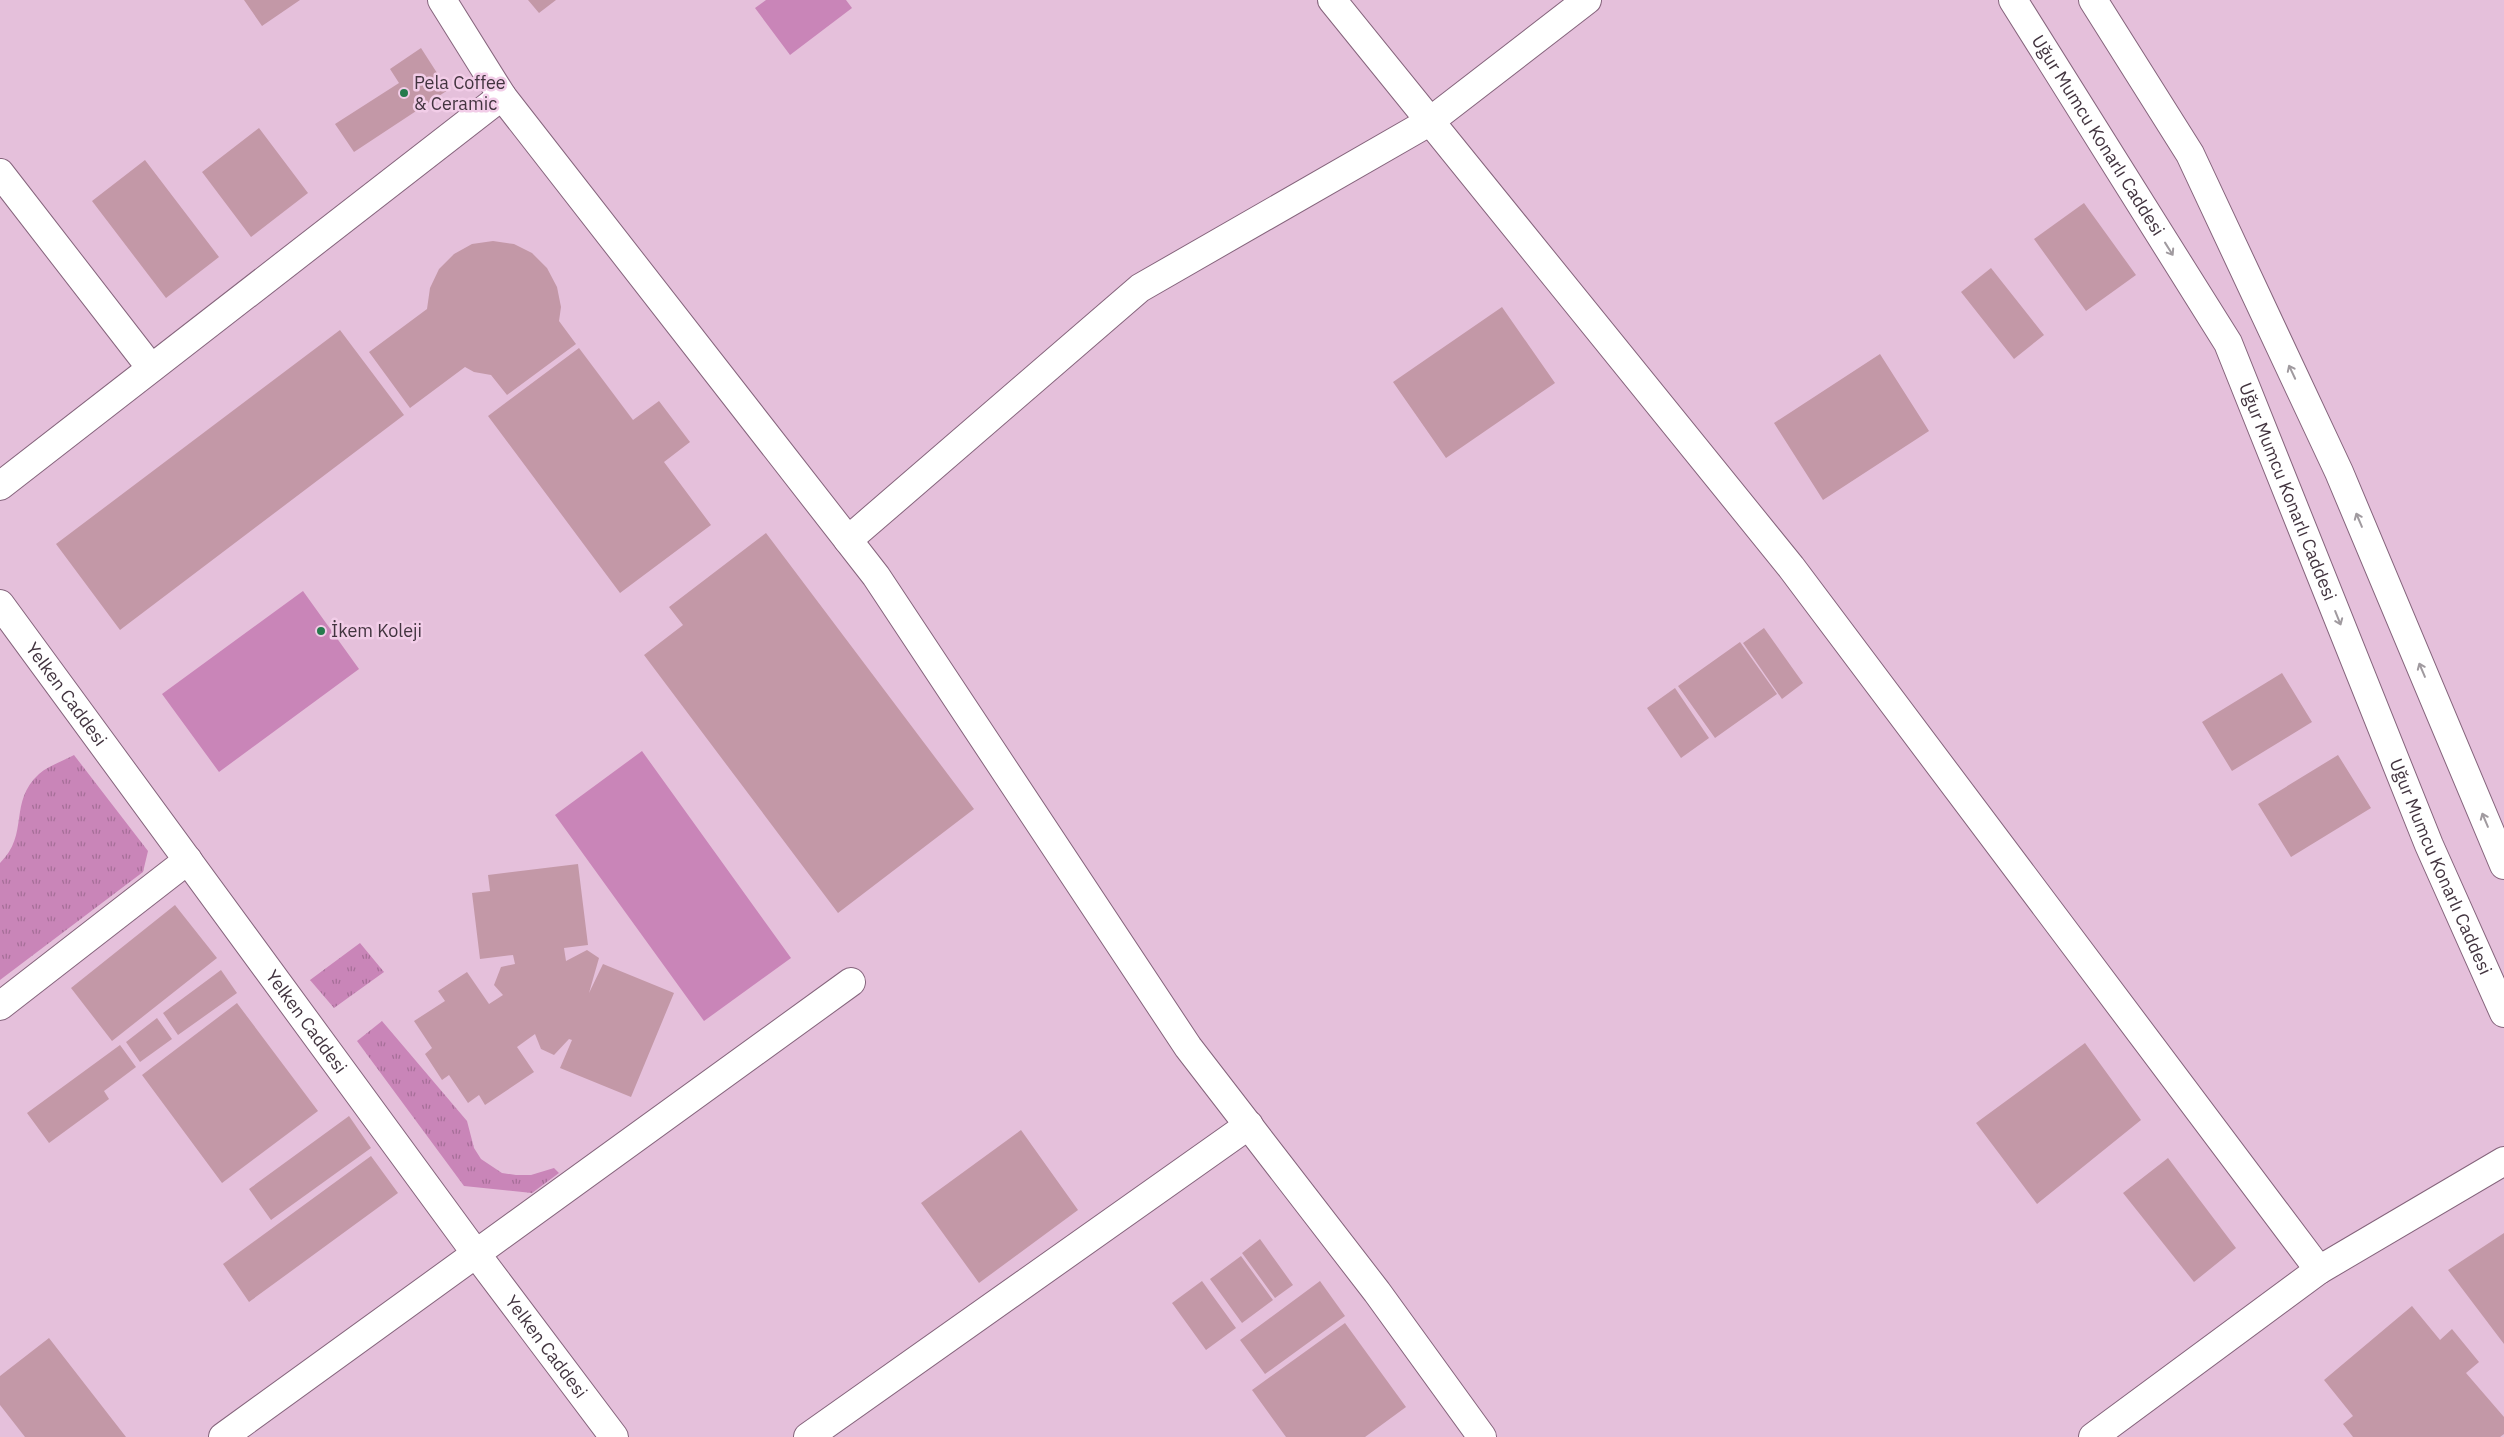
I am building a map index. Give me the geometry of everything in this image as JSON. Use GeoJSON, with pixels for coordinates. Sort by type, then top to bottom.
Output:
{"type":"FeatureCollection","features":[{"type":"Feature","properties":{"kind":"street"},"geometry":{"type":"LineString","coordinates":[[442,0],[502,96],[876,576],[1188,1047],[1377,1292],[1469,1432]]}},
{"type":"Feature","properties":{"kind":"street"},"geometry":{"type":"LineString","coordinates":[[1332,0],[1791,567],[2318,1270]]}},
{"type":"Feature","properties":{"kind":"street"},"geometry":{"type":"LineString","coordinates":[[848,540],[1140,288],[1429,122],[1587,0]]}},
{"type":"Feature","properties":{"kind":"street","name":"Uğur Mumcu Konarlı Caddesi"},"geometry":{"type":"LineString","coordinates":[[2013,0],[2228,343],[2429,845],[2504,1013]]}},
{"type":"Feature","properties":{"kind":"street"},"geometry":{"type":"LineString","coordinates":[[2093,0],[2190,154],[2339,472],[2504,865]]}},
{"type":"Feature","properties":{"kind":"street"},"geometry":{"type":"LineString","coordinates":[[0,486],[502,96]]}},
{"type":"Feature","properties":{"kind":"street"},"geometry":{"type":"LineString","coordinates":[[0,173],[151,368]]}},
{"type":"Feature","properties":{"kind":"street","name":"Yelken Caddesi"},"geometry":{"type":"LineString","coordinates":[[0,604],[476,1255],[614,1437]]}},
{"type":"Feature","properties":{"kind":"street"},"geometry":{"type":"LineString","coordinates":[[0,1006],[188,860]]}},
{"type":"Feature","properties":{"kind":"street"},"geometry":{"type":"LineString","coordinates":[[223,1437],[851,982]]}},
{"type":"Feature","properties":{"kind":"street"},"geometry":{"type":"LineString","coordinates":[[808,1437],[1249,1126]]}},
{"type":"Feature","properties":{"kind":"street"},"geometry":{"type":"LineString","coordinates":[[2093,1437],[2318,1270],[2504,1161]]}},
{"type":"Feature","properties":{"kind":"green space"},"geometry":{"type":"Polygon","coordinates":[[[766,0],[846,0],[852,8],[790,55],[755,8],[766,0]]]}},
{"type":"Feature","properties":{"kind":"green space"},"geometry":{"type":"Polygon","coordinates":[[[303,591],[359,669],[219,772],[162,694],[303,591]]]}},
{"type":"Feature","properties":{"kind":"green space"},"geometry":{"type":"Polygon","coordinates":[[[642,751],[791,958],[704,1021],[555,815],[642,751]]]}},
{"type":"Feature","properties":{"kind":"green space"},"geometry":{"type":"Polygon","coordinates":[[[74,755],[148,851],[143,872],[0,980],[0,863],[9,852],[14,841],[24,796],[30,785],[43,771],[74,755]]]}},
{"type":"Feature","properties":{"kind":"green space"},"geometry":{"type":"Polygon","coordinates":[[[360,943],[384,972],[334,1008],[310,980],[360,943]]]}},
{"type":"Feature","properties":{"kind":"green space"},"geometry":{"type":"Polygon","coordinates":[[[382,1021],[467,1121],[474,1148],[481,1159],[502,1173],[531,1175],[554,1168],[559,1173],[532,1193],[464,1186],[357,1041],[382,1021]]]}},
{"type":"Feature","properties":{"kind":"building"},"geometry":{"type":"Polygon","coordinates":[[[244,0],[300,0],[262,26],[244,0]]]}},
{"type":"Feature","properties":{"kind":"building"},"geometry":{"type":"Polygon","coordinates":[[[528,0],[556,0],[539,13],[528,0]]]}},
{"type":"Feature","properties":{"kind":"building"},"geometry":{"type":"Polygon","coordinates":[[[421,48],[448,90],[354,152],[335,124],[399,83],[390,69],[421,48]]]}},
{"type":"Feature","properties":{"kind":"building"},"geometry":{"type":"Polygon","coordinates":[[[259,128],[308,193],[251,237],[202,172],[259,128]]]}},
{"type":"Feature","properties":{"kind":"building"},"geometry":{"type":"Polygon","coordinates":[[[145,160],[219,257],[166,298],[92,201],[145,160]]]}},
{"type":"Feature","properties":{"kind":"building"},"geometry":{"type":"Polygon","coordinates":[[[2084,203],[2136,275],[2086,311],[2034,239],[2084,203]]]}},
{"type":"Feature","properties":{"kind":"building"},"geometry":{"type":"Polygon","coordinates":[[[493,241],[514,244],[532,253],[547,268],[557,287],[561,307],[559,321],[576,344],[507,395],[491,375],[474,372],[465,367],[410,408],[369,352],[427,309],[430,288],[439,269],[454,254],[472,244],[493,241]]]}},
{"type":"Feature","properties":{"kind":"building"},"geometry":{"type":"Polygon","coordinates":[[[1991,268],[2044,335],[2014,359],[1961,292],[1991,268]]]}},
{"type":"Feature","properties":{"kind":"building"},"geometry":{"type":"Polygon","coordinates":[[[1502,307],[1555,383],[1446,458],[1393,382],[1502,307]]]}},
{"type":"Feature","properties":{"kind":"building"},"geometry":{"type":"Polygon","coordinates":[[[340,330],[404,415],[120,630],[56,544],[340,330]]]}},
{"type":"Feature","properties":{"kind":"building"},"geometry":{"type":"Polygon","coordinates":[[[579,348],[633,420],[659,401],[690,442],[664,462],[711,525],[620,593],[488,416],[579,348]]]}},
{"type":"Feature","properties":{"kind":"building"},"geometry":{"type":"Polygon","coordinates":[[[1880,354],[1929,431],[1823,500],[1774,423],[1880,354]]]}},
{"type":"Feature","properties":{"kind":"building"},"geometry":{"type":"Polygon","coordinates":[[[766,533],[974,809],[838,913],[644,655],[683,625],[669,607],[766,533]]]}},
{"type":"Feature","properties":{"kind":"building"},"geometry":{"type":"Polygon","coordinates":[[[1764,628],[1803,683],[1782,699],[1743,643],[1764,628]]]}},
{"type":"Feature","properties":{"kind":"building"},"geometry":{"type":"Polygon","coordinates":[[[1740,642],[1777,694],[1715,738],[1678,686],[1740,642]]]}},
{"type":"Feature","properties":{"kind":"building"},"geometry":{"type":"Polygon","coordinates":[[[2282,673],[2312,722],[2232,771],[2202,722],[2282,673]]]}},
{"type":"Feature","properties":{"kind":"building"},"geometry":{"type":"Polygon","coordinates":[[[1675,688],[1709,738],[1681,758],[1647,708],[1675,688]]]}},
{"type":"Feature","properties":{"kind":"building"},"geometry":{"type":"Polygon","coordinates":[[[2338,755],[2371,808],[2291,857],[2258,804],[2338,755]]]}},
{"type":"Feature","properties":{"kind":"building"},"geometry":{"type":"Polygon","coordinates":[[[578,864],[588,945],[564,948],[566,961],[587,950],[599,958],[589,993],[603,964],[674,993],[631,1097],[560,1068],[572,1040],[569,1039],[554,1055],[541,1049],[535,1034],[517,1047],[534,1072],[485,1105],[479,1095],[468,1103],[449,1075],[442,1080],[425,1054],[432,1048],[414,1021],[445,1001],[438,991],[467,972],[489,1004],[503,995],[494,985],[501,967],[515,964],[513,955],[480,959],[472,893],[490,891],[488,875],[578,864]]]}},
{"type":"Feature","properties":{"kind":"building"},"geometry":{"type":"Polygon","coordinates":[[[175,905],[217,958],[112,1041],[71,988],[175,905]]]}},
{"type":"Feature","properties":{"kind":"building"},"geometry":{"type":"Polygon","coordinates":[[[221,970],[237,993],[178,1035],[163,1013],[221,970]]]}},
{"type":"Feature","properties":{"kind":"building"},"geometry":{"type":"Polygon","coordinates":[[[237,1003],[318,1111],[222,1183],[142,1075],[237,1003]]]}},
{"type":"Feature","properties":{"kind":"building"},"geometry":{"type":"Polygon","coordinates":[[[157,1018],[172,1039],[140,1062],[126,1042],[157,1018]]]}},
{"type":"Feature","properties":{"kind":"building"},"geometry":{"type":"Polygon","coordinates":[[[2085,1043],[2141,1120],[2037,1204],[1976,1123],[2085,1043]]]}},
{"type":"Feature","properties":{"kind":"building"},"geometry":{"type":"Polygon","coordinates":[[[120,1045],[136,1067],[104,1091],[109,1099],[49,1143],[27,1113],[120,1045]]]}},
{"type":"Feature","properties":{"kind":"building"},"geometry":{"type":"Polygon","coordinates":[[[349,1116],[371,1148],[271,1220],[249,1189],[349,1116]]]}},
{"type":"Feature","properties":{"kind":"building"},"geometry":{"type":"Polygon","coordinates":[[[1021,1130],[1078,1210],[979,1283],[921,1203],[1021,1130]]]}},
{"type":"Feature","properties":{"kind":"building"},"geometry":{"type":"Polygon","coordinates":[[[371,1156],[398,1193],[249,1302],[223,1264],[371,1156]]]}},
{"type":"Feature","properties":{"kind":"building"},"geometry":{"type":"Polygon","coordinates":[[[2168,1158],[2236,1248],[2194,1282],[2123,1193],[2168,1158]]]}},
{"type":"Feature","properties":{"kind":"building"},"geometry":{"type":"Polygon","coordinates":[[[2504,1233],[2504,1344],[2448,1270],[2504,1233]]]}},
{"type":"Feature","properties":{"kind":"building"},"geometry":{"type":"Polygon","coordinates":[[[1260,1239],[1293,1285],[1275,1298],[1242,1253],[1260,1239]]]}},
{"type":"Feature","properties":{"kind":"building"},"geometry":{"type":"Polygon","coordinates":[[[1241,1256],[1273,1300],[1242,1323],[1210,1279],[1241,1256]]]}},
{"type":"Feature","properties":{"kind":"building"},"geometry":{"type":"Polygon","coordinates":[[[1202,1281],[1236,1328],[1206,1350],[1172,1303],[1202,1281]]]}},
{"type":"Feature","properties":{"kind":"building"},"geometry":{"type":"Polygon","coordinates":[[[1320,1281],[1345,1316],[1265,1374],[1240,1340],[1320,1281]]]}},
{"type":"Feature","properties":{"kind":"building"},"geometry":{"type":"Polygon","coordinates":[[[2412,1306],[2440,1340],[2452,1329],[2479,1362],[2466,1373],[2504,1417],[2504,1434],[2500,1437],[2353,1437],[2343,1424],[2353,1416],[2324,1380],[2412,1306]]]}},
{"type":"Feature","properties":{"kind":"building"},"geometry":{"type":"Polygon","coordinates":[[[1345,1323],[1406,1407],[1365,1437],[1286,1437],[1252,1390],[1345,1323]]]}},
{"type":"Feature","properties":{"kind":"building"},"geometry":{"type":"Polygon","coordinates":[[[49,1338],[126,1437],[25,1437],[0,1405],[0,1376],[49,1338]]]}},
{"type":"Feature","properties":{"kind":"place","name":"Pela Coffee & Ceramic"},"geometry":{"type":"Point","coordinates":[404,93]}},
{"type":"Feature","properties":{"kind":"place","name":"İkem Koleji"},"geometry":{"type":"Point","coordinates":[321,631]}}]}
